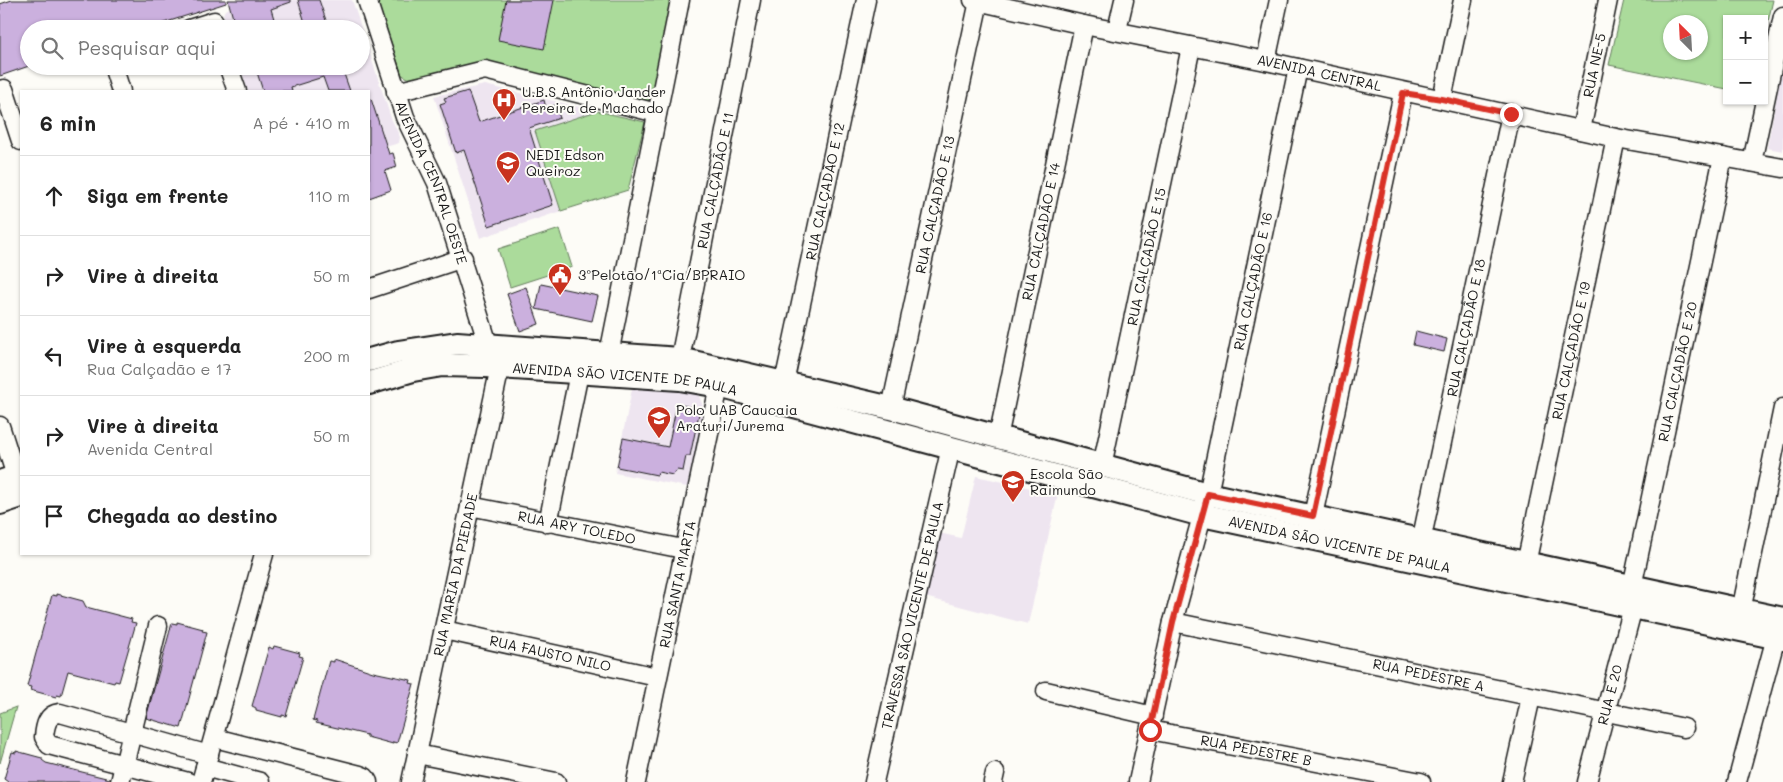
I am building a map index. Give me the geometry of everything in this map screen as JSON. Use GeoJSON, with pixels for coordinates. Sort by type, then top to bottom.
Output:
{"type":"FeatureCollection","features":[{"type":"Feature","properties":{"kind":"main road","name":"AVENIDA SÃO VICENTE DE PAULA"},"geometry":{"type":"LineString","coordinates":[[370,360],[431,346],[491,359],[579,373],[680,379],[719,386],[1202,515],[1421,542],[1526,564],[1633,597],[1741,611],[1781,632]]}},
{"type":"Feature","properties":{"kind":"main road","name":"AVENIDA SÃO VICENTE DE PAULA"},"geometry":{"type":"LineString","coordinates":[[370,383],[413,370],[491,359],[609,354],[680,359],[890,408],[1208,494],[1311,527],[1633,597],[1781,632]]}},
{"type":"Feature","properties":{"kind":"main road"},"geometry":{"type":"LineString","coordinates":[[0,503],[15,482]]}},
{"type":"Feature","properties":{"kind":"street","name":"AVENIDA CENTRAL OESTE"},"geometry":{"type":"LineString","coordinates":[[367,0],[396,92],[437,183],[463,258],[491,359]]}},
{"type":"Feature","properties":{"kind":"street"},"geometry":{"type":"LineString","coordinates":[[609,354],[680,0]]}},
{"type":"Feature","properties":{"kind":"street","name":"RUA CALÇADÃO E 11"},"geometry":{"type":"LineString","coordinates":[[680,359],[751,0]]}},
{"type":"Feature","properties":{"kind":"street","name":"RUA CALÇADÃO E 12"},"geometry":{"type":"LineString","coordinates":[[784,383],[866,0]]}},
{"type":"Feature","properties":{"kind":"street"},"geometry":{"type":"LineString","coordinates":[[1117,30],[1124,0]]}},
{"type":"Feature","properties":{"kind":"street"},"geometry":{"type":"LineString","coordinates":[[1266,61],[1279,0]]}},
{"type":"Feature","properties":{"kind":"street"},"geometry":{"type":"LineString","coordinates":[[1442,99],[1462,0]]}},
{"type":"Feature","properties":{"kind":"street","name":"RUA NE-5"},"geometry":{"type":"LineString","coordinates":[[1581,130],[1608,0]]}},
{"type":"Feature","properties":{"kind":"street","name":"AVENIDA CENTRAL"},"geometry":{"type":"LineString","coordinates":[[976,1],[1084,25],[1266,61],[1403,93],[1442,99],[1616,138],[1783,168]]}},
{"type":"Feature","properties":{"kind":"street","name":"RUA CALÇADÃO E 13"},"geometry":{"type":"LineString","coordinates":[[890,408],[976,1]]}},
{"type":"Feature","properties":{"kind":"street"},"geometry":{"type":"LineString","coordinates":[[1752,162],[1783,16]]}},
{"type":"Feature","properties":{"kind":"street","name":"RUA CALÇADÃO E 14"},"geometry":{"type":"LineString","coordinates":[[998,438],[1084,25]]}},
{"type":"Feature","properties":{"kind":"street","name":"RUA CALÇADÃO E 15"},"geometry":{"type":"LineString","coordinates":[[1102,466],[1192,47]]}},
{"type":"Feature","properties":{"kind":"street","name":"RUA CALÇADÃO E 16"},"geometry":{"type":"LineString","coordinates":[[1138,782],[1173,622],[1208,494],[1298,68]]}},
{"type":"Feature","properties":{"kind":"street"},"geometry":{"type":"LineString","coordinates":[[396,92],[485,70],[657,113]]}},
{"type":"Feature","properties":{"kind":"street"},"geometry":{"type":"LineString","coordinates":[[116,75],[121,90]]}},
{"type":"Feature","properties":{"kind":"street"},"geometry":{"type":"LineString","coordinates":[[231,75],[236,90]]}},
{"type":"Feature","properties":{"kind":"street"},"geometry":{"type":"LineString","coordinates":[[2,89],[20,138]]}},
{"type":"Feature","properties":{"kind":"street"},"geometry":{"type":"LineString","coordinates":[[1311,527],[1403,93]]}},
{"type":"Feature","properties":{"kind":"street","name":"RUA CALÇADÃO E 18"},"geometry":{"type":"LineString","coordinates":[[1421,542],[1511,114]]}},
{"type":"Feature","properties":{"kind":"street","name":"RUA CALÇADÃO E 19"},"geometry":{"type":"LineString","coordinates":[[1526,564],[1616,138]]}},
{"type":"Feature","properties":{"kind":"street","name":"RUA CALÇADÃO E 20"},"geometry":{"type":"LineString","coordinates":[[1633,597],[1723,157]]}},
{"type":"Feature","properties":{"kind":"street"},"geometry":{"type":"LineString","coordinates":[[370,289],[463,258]]}},
{"type":"Feature","properties":{"kind":"street","name":"RUA MARIA DA PIEDADE"},"geometry":{"type":"LineString","coordinates":[[411,782],[470,506],[491,359]]}},
{"type":"Feature","properties":{"kind":"street"},"geometry":{"type":"LineString","coordinates":[[548,523],[579,373]]}},
{"type":"Feature","properties":{"kind":"street","name":"RUA SANTA MARTA"},"geometry":{"type":"LineString","coordinates":[[636,782],[683,549],[719,386]]}},
{"type":"Feature","properties":{"kind":"street"},"geometry":{"type":"LineString","coordinates":[[1741,611],[1783,408]]}},
{"type":"Feature","properties":{"kind":"street"},"geometry":{"type":"LineString","coordinates":[[0,426],[15,482]]}},
{"type":"Feature","properties":{"kind":"street","name":"TRAVESSA SÃO VICENTE DE PAULA"},"geometry":{"type":"LineString","coordinates":[[874,782],[951,447]]}},
{"type":"Feature","properties":{"kind":"street","name":"RUA ARY TOLEDO"},"geometry":{"type":"LineString","coordinates":[[470,506],[683,549]]}},
{"type":"Feature","properties":{"kind":"street"},"geometry":{"type":"LineString","coordinates":[[205,768],[215,738],[264,555]]}},
{"type":"Feature","properties":{"kind":"street","name":"RUA E 20"},"geometry":{"type":"LineString","coordinates":[[1587,782],[1633,597]]}},
{"type":"Feature","properties":{"kind":"street","name":"RUA PEDESTRE A"},"geometry":{"type":"LineString","coordinates":[[1173,622],[1684,728]]}},
{"type":"Feature","properties":{"kind":"street"},"geometry":{"type":"LineString","coordinates":[[122,774],[158,626]]}},
{"type":"Feature","properties":{"kind":"street","name":"RUA FAUSTO NILO"},"geometry":{"type":"LineString","coordinates":[[444,630],[657,677]]}},
{"type":"Feature","properties":{"kind":"street"},"geometry":{"type":"LineString","coordinates":[[1737,782],[1781,632]]}},
{"type":"Feature","properties":{"kind":"street","name":"RUA PEDESTRE B"},"geometry":{"type":"LineString","coordinates":[[1046,691],[1152,723],[1421,782]]}},
{"type":"Feature","properties":{"kind":"street"},"geometry":{"type":"LineString","coordinates":[[1512,782],[1531,697]]}},
{"type":"Feature","properties":{"kind":"street"},"geometry":{"type":"LineString","coordinates":[[188,782],[122,774],[50,745],[45,741],[44,731],[49,718],[56,713],[131,734],[205,768],[260,782]]}},
{"type":"Feature","properties":{"kind":"street"},"geometry":{"type":"LineString","coordinates":[[215,738],[360,775],[365,777],[368,782]]}},
{"type":"Feature","properties":{"kind":"street"},"geometry":{"type":"LineString","coordinates":[[417,754],[556,782]]}},
{"type":"Feature","properties":{"kind":"shaded area"},"geometry":{"type":"Polygon","coordinates":[[[251,0],[352,0],[359,20],[225,20],[223,14],[225,10],[251,0]]]}},
{"type":"Feature","properties":{"kind":"shaded area"},"geometry":{"type":"Polygon","coordinates":[[[370,54],[391,118],[400,137],[399,143],[370,152],[370,90],[248,90],[243,75],[370,75],[370,54]]]}},
{"type":"Feature","properties":{"kind":"shaded area"},"geometry":{"type":"Polygon","coordinates":[[[1783,63],[1783,151],[1767,148],[1783,63]]]}},
{"type":"Feature","properties":{"kind":"shaded area"},"geometry":{"type":"Polygon","coordinates":[[[485,85],[597,111],[535,131],[561,211],[480,238],[434,96],[485,85]]]}},
{"type":"Feature","properties":{"kind":"shaded area","name":"Polo UAB Caucaia Araturi/Jurema"},"geometry":{"type":"Polygon","coordinates":[[[632,389],[697,391],[704,409],[687,487],[615,473],[632,389]]]}},
{"type":"Feature","properties":{"kind":"shaded area"},"geometry":{"type":"Polygon","coordinates":[[[976,476],[1058,494],[1028,624],[925,597],[939,533],[961,538],[976,476]]]}},
{"type":"Feature","properties":{"kind":"green space"},"geometry":{"type":"Polygon","coordinates":[[[377,0],[673,0],[654,96],[644,103],[482,63],[412,80],[402,75],[377,0]]]}},
{"type":"Feature","properties":{"kind":"green space"},"geometry":{"type":"Polygon","coordinates":[[[1624,0],[1773,0],[1768,22],[1768,15],[1723,15],[1723,88],[1609,65],[1624,0]]]}},
{"type":"Feature","properties":{"kind":"green space"},"geometry":{"type":"Polygon","coordinates":[[[597,111],[645,122],[628,190],[561,211],[535,131],[597,111]]]}},
{"type":"Feature","properties":{"kind":"green space"},"geometry":{"type":"Polygon","coordinates":[[[560,229],[572,267],[510,287],[498,249],[560,229]]]}},
{"type":"Feature","properties":{"kind":"green space"},"geometry":{"type":"Polygon","coordinates":[[[16,707],[0,763],[0,713],[16,707]]]}},
{"type":"Feature","properties":{"kind":"building"},"geometry":{"type":"Polygon","coordinates":[[[12,0],[226,0],[226,3],[173,20],[20,20],[20,69],[0,76],[0,4],[12,0]]]}},
{"type":"Feature","properties":{"kind":"building"},"geometry":{"type":"Polygon","coordinates":[[[228,0],[291,0],[291,2],[271,9],[274,19],[234,20],[228,0]]]}},
{"type":"Feature","properties":{"kind":"building"},"geometry":{"type":"Polygon","coordinates":[[[298,0],[319,0],[326,20],[304,20],[298,0]]]}},
{"type":"Feature","properties":{"kind":"building"},"geometry":{"type":"Polygon","coordinates":[[[506,0],[554,0],[544,49],[498,40],[506,0]]]}},
{"type":"Feature","properties":{"kind":"building"},"geometry":{"type":"Polygon","coordinates":[[[258,75],[344,75],[350,90],[328,90],[323,77],[291,87],[292,90],[263,90],[258,75]]]}},
{"type":"Feature","properties":{"kind":"building"},"geometry":{"type":"Polygon","coordinates":[[[468,91],[479,122],[544,100],[546,108],[555,105],[560,118],[529,128],[553,205],[489,226],[464,150],[456,153],[440,104],[446,102],[444,98],[468,91]]]}},
{"type":"Feature","properties":{"kind":"building"},"geometry":{"type":"Polygon","coordinates":[[[370,100],[389,154],[393,153],[397,167],[385,171],[391,190],[370,198],[370,100]]]}},
{"type":"Feature","properties":{"kind":"building"},"geometry":{"type":"Polygon","coordinates":[[[541,284],[598,296],[592,321],[536,309],[541,284]]]}},
{"type":"Feature","properties":{"kind":"building"},"geometry":{"type":"Polygon","coordinates":[[[526,287],[539,324],[520,331],[507,294],[526,287]]]}},
{"type":"Feature","properties":{"kind":"building"},"geometry":{"type":"Polygon","coordinates":[[[1416,331],[1447,339],[1444,352],[1413,345],[1416,331]]]}},
{"type":"Feature","properties":{"kind":"building"},"geometry":{"type":"Polygon","coordinates":[[[677,404],[700,409],[690,456],[686,456],[683,471],[677,470],[673,475],[658,472],[657,475],[617,467],[623,438],[668,447],[677,404]]]}},
{"type":"Feature","properties":{"kind":"building"},"geometry":{"type":"Polygon","coordinates":[[[57,594],[83,601],[86,607],[132,619],[131,622],[136,623],[119,682],[115,681],[114,683],[68,671],[61,696],[57,695],[56,697],[30,690],[31,687],[27,686],[52,595],[57,596],[57,594]]]}},
{"type":"Feature","properties":{"kind":"building"},"geometry":{"type":"Polygon","coordinates":[[[177,622],[203,629],[202,631],[207,632],[181,728],[146,718],[172,623],[177,624],[177,622]]]}},
{"type":"Feature","properties":{"kind":"building"},"geometry":{"type":"Polygon","coordinates":[[[274,646],[300,653],[299,656],[303,657],[286,716],[282,715],[282,717],[256,710],[252,706],[269,647],[273,649],[274,646]]]}},
{"type":"Feature","properties":{"kind":"building"},"geometry":{"type":"Polygon","coordinates":[[[334,659],[373,672],[411,680],[410,683],[414,684],[397,743],[393,742],[393,744],[367,737],[367,735],[316,723],[317,721],[313,720],[329,661],[334,662],[334,659]]]}},
{"type":"Feature","properties":{"kind":"building"},"geometry":{"type":"Polygon","coordinates":[[[16,751],[42,758],[46,763],[110,779],[110,782],[8,782],[4,779],[12,752],[16,753],[16,751]]]}},
{"type":"Feature","properties":{"kind":"place","name":"U.B.S Antônio Jander Pereira de Machado"},"geometry":{"type":"Point","coordinates":[504,121]}},
{"type":"Feature","properties":{"kind":"place","name":"NEDI Edson Queiroz"},"geometry":{"type":"Point","coordinates":[508,184]}},
{"type":"Feature","properties":{"kind":"place","name":"3ºPelotão/1ªCia/BPRAIO"},"geometry":{"type":"Point","coordinates":[560,296]}},
{"type":"Feature","properties":{"kind":"place","name":"Polo UAB Caucaia Araturi/Jurema"},"geometry":{"type":"Point","coordinates":[659,439]}},
{"type":"Feature","properties":{"kind":"place","name":"Escola São Raimundo"},"geometry":{"type":"Point","coordinates":[1013,503]}},
{"type":"Feature","properties":{"kind":"route"},"geometry":{"type":"LineString","coordinates":[[1150,730],[1173,622],[1208,494],[1313,516],[1403,93],[1442,99],[1511,114]]}}]}
